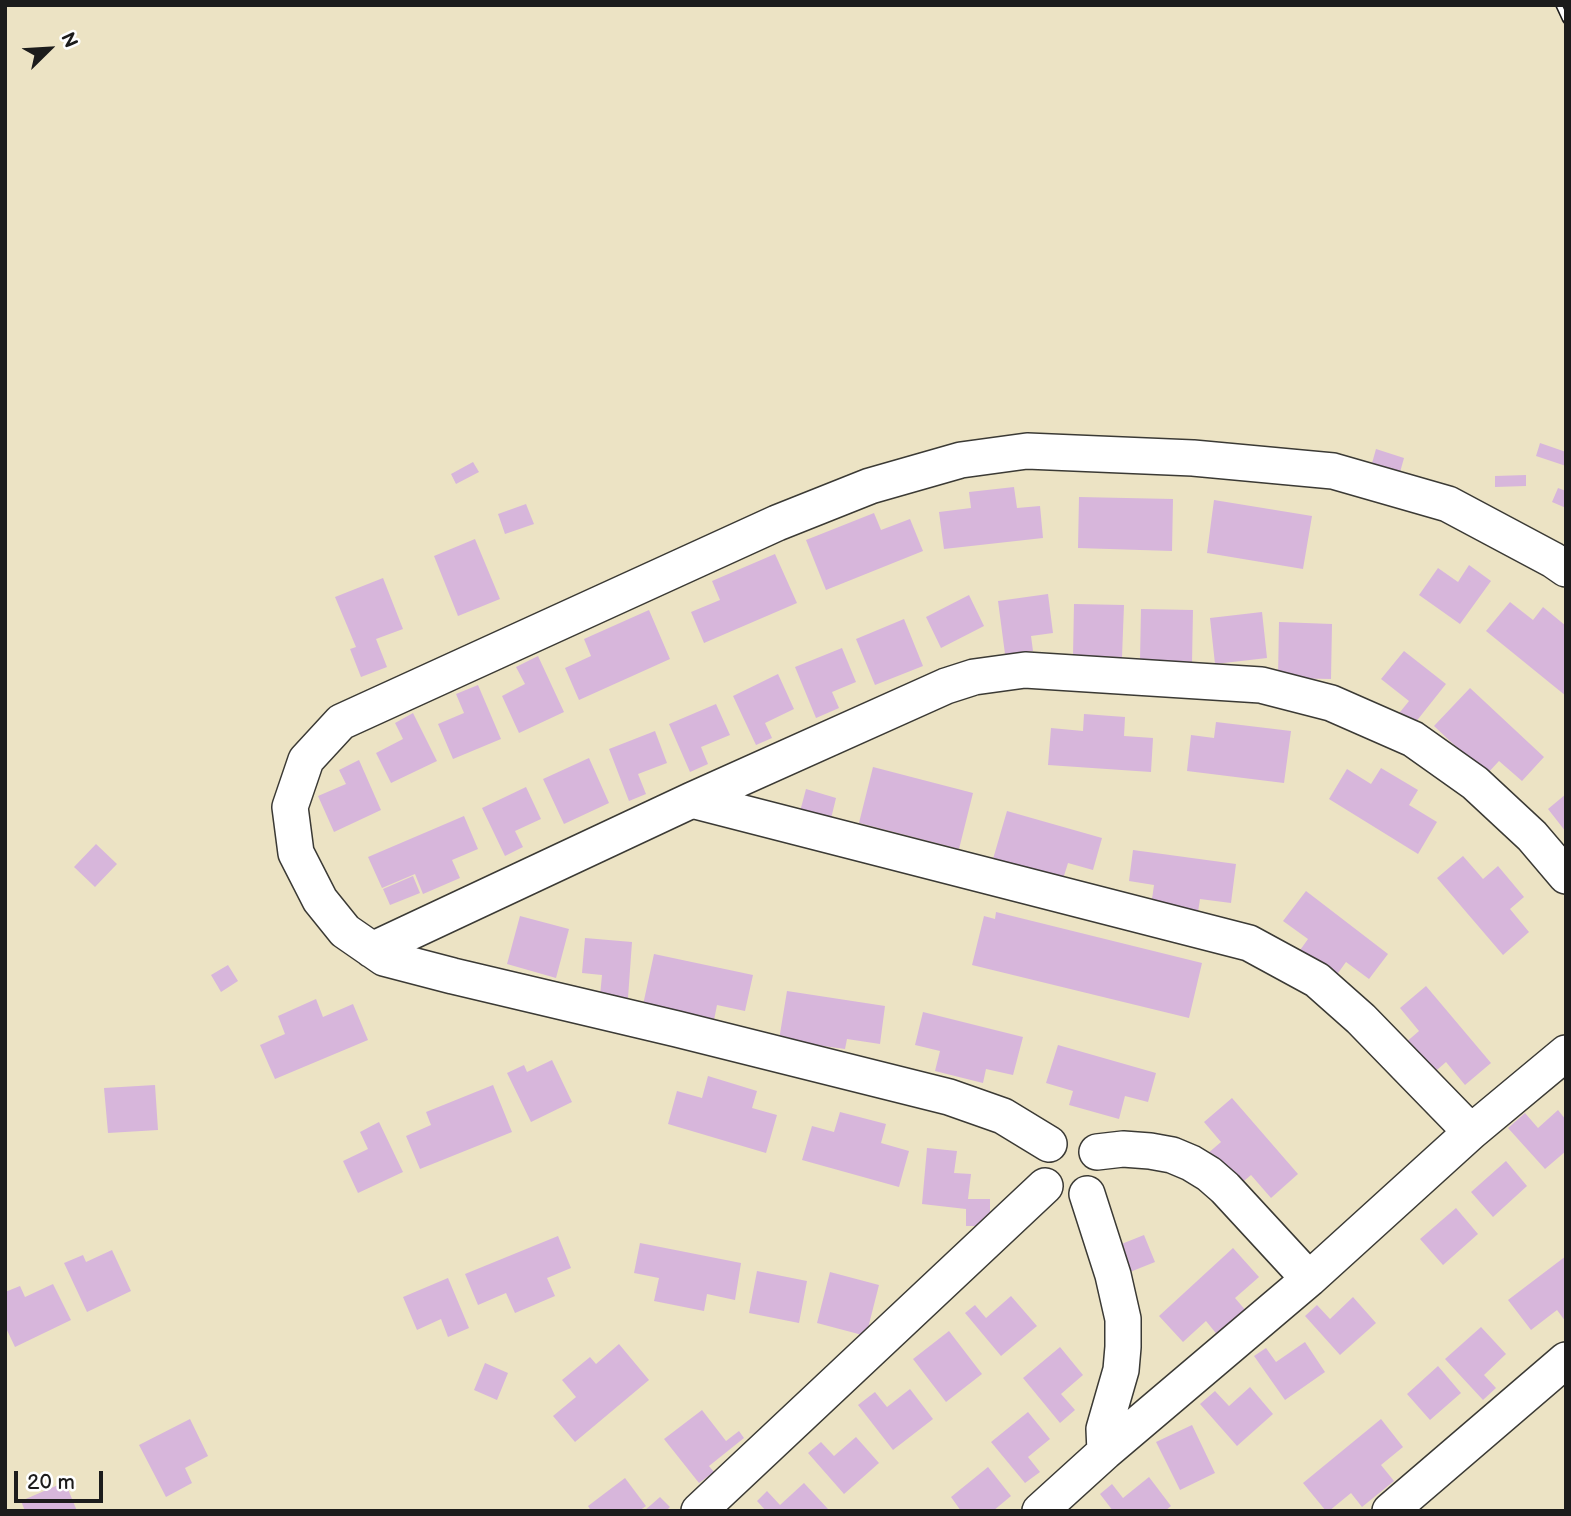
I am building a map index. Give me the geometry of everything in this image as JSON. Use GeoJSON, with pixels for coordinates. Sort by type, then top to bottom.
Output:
{"type":"FeatureCollection","features":[{"type":"Feature","properties":{"kind":"street"},"geometry":{"type":"LineString","coordinates":[[1049,1144],[1003,1116],[949,1097],[384,958],[345,931],[320,901],[296,853],[290,807],[306,760],[341,722],[777,523],[870,486],[961,460],[1027,452],[1193,458],[1333,471],[1448,504],[1566,569]]}},
{"type":"Feature","properties":{"kind":"street"},"geometry":{"type":"LineString","coordinates":[[372,950],[692,800],[946,686],[974,677],[1025,670],[1261,685],[1331,703],[1413,739],[1475,783],[1532,836],[1566,876]]}},
{"type":"Feature","properties":{"kind":"street"},"geometry":{"type":"LineString","coordinates":[[692,800],[1249,943],[1317,980],[1361,1018],[1471,1132]]}},
{"type":"Feature","properties":{"kind":"street"},"geometry":{"type":"LineString","coordinates":[[1040,1511],[1105,1452],[1309,1279],[1471,1132],[1566,1053]]}},
{"type":"Feature","properties":{"kind":"street"},"geometry":{"type":"LineString","coordinates":[[1065,1135],[1084,1138],[1097,1152],[1101,1160],[1099,1179],[1087,1194],[1069,1199],[1051,1193],[1045,1186],[1038,1169],[1039,1159],[1042,1151],[1056,1138],[1065,1135]]}},
{"type":"Feature","properties":{"kind":"street"},"geometry":{"type":"LineString","coordinates":[[1097,1152],[1123,1149],[1150,1152],[1172,1155],[1191,1163],[1225,1188],[1309,1279]]}},
{"type":"Feature","properties":{"kind":"street"},"geometry":{"type":"LineString","coordinates":[[699,1511],[1045,1186]]}},
{"type":"Feature","properties":{"kind":"street"},"geometry":{"type":"LineString","coordinates":[[1087,1194],[1113,1275],[1123,1319],[1121,1370],[1104,1429],[1105,1452]]}},
{"type":"Feature","properties":{"kind":"street"},"geometry":{"type":"LineString","coordinates":[[1390,1511],[1566,1360]]}},
{"type":"Feature","properties":{"kind":"building"},"geometry":{"type":"Polygon","coordinates":[[[1540,443],[1566,452],[1566,466],[1536,456],[1540,443]]]}},
{"type":"Feature","properties":{"kind":"building"},"geometry":{"type":"Polygon","coordinates":[[[1376,449],[1404,458],[1397,483],[1369,474],[1376,449]]]}},
{"type":"Feature","properties":{"kind":"building"},"geometry":{"type":"Polygon","coordinates":[[[473,462],[479,472],[456,484],[451,474],[473,462]]]}},
{"type":"Feature","properties":{"kind":"building"},"geometry":{"type":"Polygon","coordinates":[[[1526,475],[1526,486],[1495,487],[1495,476],[1526,475]]]}},
{"type":"Feature","properties":{"kind":"building"},"geometry":{"type":"Polygon","coordinates":[[[1014,487],[1017,508],[1040,506],[1043,538],[944,549],[939,512],[971,508],[969,492],[1014,487]]]}},
{"type":"Feature","properties":{"kind":"building"},"geometry":{"type":"Polygon","coordinates":[[[1558,488],[1566,491],[1566,508],[1552,502],[1558,488]]]}},
{"type":"Feature","properties":{"kind":"building"},"geometry":{"type":"Polygon","coordinates":[[[1079,497],[1173,499],[1172,551],[1078,548],[1079,497]]]}},
{"type":"Feature","properties":{"kind":"building"},"geometry":{"type":"Polygon","coordinates":[[[1214,500],[1312,516],[1303,569],[1207,553],[1214,500]]]}},
{"type":"Feature","properties":{"kind":"building"},"geometry":{"type":"Polygon","coordinates":[[[526,504],[534,524],[505,534],[498,514],[526,504]]]}},
{"type":"Feature","properties":{"kind":"building"},"geometry":{"type":"Polygon","coordinates":[[[874,513],[881,530],[910,519],[923,551],[826,590],[806,540],[874,513]]]}},
{"type":"Feature","properties":{"kind":"building"},"geometry":{"type":"Polygon","coordinates":[[[475,539],[500,599],[458,616],[434,556],[475,539]]]}},
{"type":"Feature","properties":{"kind":"building"},"geometry":{"type":"Polygon","coordinates":[[[775,554],[797,603],[704,643],[691,612],[720,600],[712,581],[775,554]]]}},
{"type":"Feature","properties":{"kind":"building"},"geometry":{"type":"Polygon","coordinates":[[[1469,565],[1491,581],[1460,624],[1419,595],[1438,568],[1458,582],[1469,565]]]}},
{"type":"Feature","properties":{"kind":"building"},"geometry":{"type":"Polygon","coordinates":[[[383,578],[403,629],[376,639],[387,667],[361,677],[350,649],[356,647],[335,597],[383,578]]]}},
{"type":"Feature","properties":{"kind":"building"},"geometry":{"type":"Polygon","coordinates":[[[1048,594],[1053,633],[1031,636],[1033,651],[1005,654],[998,601],[1048,594]]]}},
{"type":"Feature","properties":{"kind":"building"},"geometry":{"type":"Polygon","coordinates":[[[969,595],[984,626],[941,648],[926,617],[969,595]]]}},
{"type":"Feature","properties":{"kind":"building"},"geometry":{"type":"Polygon","coordinates":[[[1510,602],[1533,620],[1543,607],[1566,626],[1566,696],[1486,631],[1510,602]]]}},
{"type":"Feature","properties":{"kind":"building"},"geometry":{"type":"Polygon","coordinates":[[[1074,604],[1124,605],[1122,657],[1073,656],[1074,604]]]}},
{"type":"Feature","properties":{"kind":"building"},"geometry":{"type":"Polygon","coordinates":[[[1141,609],[1193,610],[1192,663],[1140,661],[1141,609]]]}},
{"type":"Feature","properties":{"kind":"building"},"geometry":{"type":"Polygon","coordinates":[[[649,610],[670,659],[579,700],[565,668],[591,656],[584,639],[649,610]]]}},
{"type":"Feature","properties":{"kind":"building"},"geometry":{"type":"Polygon","coordinates":[[[1262,612],[1267,658],[1215,664],[1210,618],[1262,612]]]}},
{"type":"Feature","properties":{"kind":"building"},"geometry":{"type":"Polygon","coordinates":[[[904,619],[923,666],[875,685],[856,639],[904,619]]]}},
{"type":"Feature","properties":{"kind":"building"},"geometry":{"type":"Polygon","coordinates":[[[1279,622],[1332,624],[1331,679],[1278,678],[1279,622]]]}},
{"type":"Feature","properties":{"kind":"building"},"geometry":{"type":"Polygon","coordinates":[[[842,648],[856,682],[832,692],[839,708],[816,718],[795,667],[842,648]]]}},
{"type":"Feature","properties":{"kind":"building"},"geometry":{"type":"Polygon","coordinates":[[[1404,651],[1446,684],[1411,728],[1396,717],[1409,701],[1381,679],[1404,651]]]}},
{"type":"Feature","properties":{"kind":"building"},"geometry":{"type":"Polygon","coordinates":[[[538,656],[564,712],[519,733],[502,696],[525,684],[516,667],[538,656]]]}},
{"type":"Feature","properties":{"kind":"building"},"geometry":{"type":"Polygon","coordinates":[[[778,674],[794,709],[765,723],[772,738],[756,745],[733,696],[778,674]]]}},
{"type":"Feature","properties":{"kind":"building"},"geometry":{"type":"Polygon","coordinates":[[[478,685],[501,739],[453,759],[438,724],[464,713],[456,694],[478,685]]]}},
{"type":"Feature","properties":{"kind":"building"},"geometry":{"type":"Polygon","coordinates":[[[1470,688],[1544,757],[1522,781],[1499,761],[1486,775],[1434,726],[1470,688]]]}},
{"type":"Feature","properties":{"kind":"building"},"geometry":{"type":"Polygon","coordinates":[[[716,704],[730,735],[701,747],[708,764],[690,772],[669,724],[716,704]]]}},
{"type":"Feature","properties":{"kind":"building"},"geometry":{"type":"Polygon","coordinates":[[[413,713],[437,761],[391,783],[376,753],[403,739],[395,723],[413,713]]]}},
{"type":"Feature","properties":{"kind":"building"},"geometry":{"type":"Polygon","coordinates":[[[1084,714],[1125,717],[1124,736],[1153,738],[1151,772],[1048,765],[1051,728],[1083,731],[1084,714]]]}},
{"type":"Feature","properties":{"kind":"building"},"geometry":{"type":"Polygon","coordinates":[[[1216,722],[1291,731],[1284,783],[1187,771],[1191,735],[1214,738],[1216,722]]]}},
{"type":"Feature","properties":{"kind":"building"},"geometry":{"type":"Polygon","coordinates":[[[655,731],[667,763],[638,774],[646,794],[629,801],[609,749],[655,731]]]}},
{"type":"Feature","properties":{"kind":"building"},"geometry":{"type":"Polygon","coordinates":[[[589,758],[609,803],[564,824],[543,779],[589,758]]]}},
{"type":"Feature","properties":{"kind":"building"},"geometry":{"type":"Polygon","coordinates":[[[359,760],[381,810],[334,832],[318,796],[346,784],[339,770],[359,760]]]}},
{"type":"Feature","properties":{"kind":"building"},"geometry":{"type":"Polygon","coordinates":[[[873,767],[973,793],[959,849],[859,823],[873,767]]]}},
{"type":"Feature","properties":{"kind":"building"},"geometry":{"type":"Polygon","coordinates":[[[1381,768],[1418,790],[1409,805],[1437,822],[1418,854],[1329,799],[1347,769],[1371,784],[1381,768]]]}},
{"type":"Feature","properties":{"kind":"building"},"geometry":{"type":"Polygon","coordinates":[[[526,787],[541,819],[515,831],[523,847],[505,856],[482,808],[526,787]]]}},
{"type":"Feature","properties":{"kind":"building"},"geometry":{"type":"Polygon","coordinates":[[[806,789],[836,798],[829,827],[798,819],[806,789]]]}},
{"type":"Feature","properties":{"kind":"building"},"geometry":{"type":"Polygon","coordinates":[[[1566,794],[1566,832],[1548,809],[1566,794]]]}},
{"type":"Feature","properties":{"kind":"building"},"geometry":{"type":"Polygon","coordinates":[[[1007,811],[1102,838],[1093,870],[1068,863],[1063,879],[993,859],[1007,811]]]}},
{"type":"Feature","properties":{"kind":"building"},"geometry":{"type":"Polygon","coordinates":[[[464,816],[478,849],[452,860],[460,878],[423,894],[415,874],[382,888],[368,857],[464,816]]]}},
{"type":"Feature","properties":{"kind":"building"},"geometry":{"type":"Polygon","coordinates":[[[96,844],[117,864],[95,887],[74,867],[96,844]]]}},
{"type":"Feature","properties":{"kind":"building"},"geometry":{"type":"Polygon","coordinates":[[[1133,850],[1236,864],[1231,903],[1200,899],[1198,912],[1151,906],[1154,885],[1129,881],[1133,850]]]}},
{"type":"Feature","properties":{"kind":"building"},"geometry":{"type":"Polygon","coordinates":[[[1463,856],[1483,879],[1498,866],[1524,897],[1510,909],[1529,932],[1503,955],[1437,878],[1463,856]]]}},
{"type":"Feature","properties":{"kind":"building"},"geometry":{"type":"Polygon","coordinates":[[[413,876],[420,893],[390,905],[383,889],[413,876]]]}},
{"type":"Feature","properties":{"kind":"building"},"geometry":{"type":"Polygon","coordinates":[[[1306,891],[1388,954],[1369,979],[1346,962],[1333,980],[1298,953],[1308,939],[1283,921],[1306,891]]]}},
{"type":"Feature","properties":{"kind":"building"},"geometry":{"type":"Polygon","coordinates":[[[996,912],[1202,963],[1189,1018],[972,965],[984,916],[995,919],[996,912]]]}},
{"type":"Feature","properties":{"kind":"building"},"geometry":{"type":"Polygon","coordinates":[[[520,916],[569,929],[556,978],[507,964],[520,916]]]}},
{"type":"Feature","properties":{"kind":"building"},"geometry":{"type":"Polygon","coordinates":[[[585,938],[632,942],[628,998],[600,996],[602,975],[582,973],[585,938]]]}},
{"type":"Feature","properties":{"kind":"building"},"geometry":{"type":"Polygon","coordinates":[[[654,954],[753,975],[745,1011],[717,1005],[714,1020],[643,1005],[654,954]]]}},
{"type":"Feature","properties":{"kind":"building"},"geometry":{"type":"Polygon","coordinates":[[[228,965],[238,981],[221,992],[211,975],[228,965]]]}},
{"type":"Feature","properties":{"kind":"building"},"geometry":{"type":"Polygon","coordinates":[[[1426,986],[1491,1063],[1465,1085],[1446,1062],[1430,1076],[1404,1044],[1419,1031],[1400,1008],[1426,986]]]}},
{"type":"Feature","properties":{"kind":"building"},"geometry":{"type":"Polygon","coordinates":[[[787,991],[885,1006],[880,1044],[847,1039],[845,1049],[779,1040],[787,991]]]}},
{"type":"Feature","properties":{"kind":"building"},"geometry":{"type":"Polygon","coordinates":[[[316,999],[323,1017],[353,1004],[368,1040],[275,1079],[260,1045],[285,1034],[278,1016],[316,999]]]}},
{"type":"Feature","properties":{"kind":"building"},"geometry":{"type":"Polygon","coordinates":[[[923,1012],[1023,1037],[1013,1075],[986,1069],[983,1083],[935,1071],[940,1051],[915,1045],[923,1012]]]}},
{"type":"Feature","properties":{"kind":"building"},"geometry":{"type":"Polygon","coordinates":[[[1058,1045],[1156,1073],[1148,1102],[1125,1096],[1119,1119],[1069,1105],[1073,1091],[1046,1083],[1058,1045]]]}},
{"type":"Feature","properties":{"kind":"building"},"geometry":{"type":"Polygon","coordinates":[[[552,1060],[572,1102],[531,1122],[507,1073],[524,1065],[527,1072],[552,1060]]]}},
{"type":"Feature","properties":{"kind":"building"},"geometry":{"type":"Polygon","coordinates":[[[708,1076],[757,1091],[752,1108],[777,1115],[766,1153],[668,1124],[677,1091],[702,1098],[708,1076]]]}},
{"type":"Feature","properties":{"kind":"building"},"geometry":{"type":"Polygon","coordinates":[[[155,1085],[158,1130],[108,1133],[104,1088],[155,1085]]]}},
{"type":"Feature","properties":{"kind":"building"},"geometry":{"type":"Polygon","coordinates":[[[493,1085],[512,1132],[420,1169],[406,1136],[431,1125],[426,1112],[493,1085]]]}},
{"type":"Feature","properties":{"kind":"building"},"geometry":{"type":"Polygon","coordinates":[[[1232,1098],[1298,1174],[1271,1198],[1251,1175],[1237,1187],[1207,1154],[1221,1142],[1204,1122],[1232,1098]]]}},
{"type":"Feature","properties":{"kind":"building"},"geometry":{"type":"Polygon","coordinates":[[[1558,1110],[1566,1120],[1566,1151],[1545,1169],[1508,1128],[1525,1113],[1538,1128],[1558,1110]]]}},
{"type":"Feature","properties":{"kind":"building"},"geometry":{"type":"Polygon","coordinates":[[[840,1112],[886,1124],[881,1143],[909,1151],[899,1187],[802,1160],[812,1126],[834,1132],[840,1112]]]}},
{"type":"Feature","properties":{"kind":"building"},"geometry":{"type":"Polygon","coordinates":[[[379,1122],[403,1172],[358,1193],[343,1161],[368,1149],[360,1132],[379,1122]]]}},
{"type":"Feature","properties":{"kind":"building"},"geometry":{"type":"Polygon","coordinates":[[[927,1148],[957,1151],[954,1173],[971,1174],[968,1199],[990,1199],[990,1226],[966,1226],[966,1209],[922,1204],[927,1148]]]}},
{"type":"Feature","properties":{"kind":"building"},"geometry":{"type":"Polygon","coordinates":[[[1506,1161],[1527,1186],[1493,1217],[1471,1192],[1506,1161]]]}},
{"type":"Feature","properties":{"kind":"building"},"geometry":{"type":"Polygon","coordinates":[[[1456,1208],[1478,1234],[1443,1265],[1420,1239],[1456,1208]]]}},
{"type":"Feature","properties":{"kind":"building"},"geometry":{"type":"Polygon","coordinates":[[[1144,1235],[1155,1262],[1130,1272],[1119,1245],[1144,1235]]]}},
{"type":"Feature","properties":{"kind":"building"},"geometry":{"type":"Polygon","coordinates":[[[558,1236],[571,1268],[547,1278],[555,1296],[515,1313],[506,1293],[478,1305],[465,1274],[558,1236]]]}},
{"type":"Feature","properties":{"kind":"building"},"geometry":{"type":"Polygon","coordinates":[[[640,1243],[741,1263],[735,1300],[707,1294],[704,1311],[654,1301],[659,1278],[634,1273],[640,1243]]]}},
{"type":"Feature","properties":{"kind":"building"},"geometry":{"type":"Polygon","coordinates":[[[1233,1248],[1259,1277],[1235,1298],[1247,1312],[1219,1337],[1206,1321],[1183,1342],[1159,1316],[1233,1248]]]}},
{"type":"Feature","properties":{"kind":"building"},"geometry":{"type":"Polygon","coordinates":[[[112,1250],[131,1291],[87,1312],[64,1263],[83,1255],[86,1262],[112,1250]]]}},
{"type":"Feature","properties":{"kind":"building"},"geometry":{"type":"Polygon","coordinates":[[[1566,1256],[1566,1322],[1557,1310],[1531,1330],[1508,1300],[1566,1256]]]}},
{"type":"Feature","properties":{"kind":"building"},"geometry":{"type":"Polygon","coordinates":[[[757,1271],[807,1281],[799,1323],[749,1313],[757,1271]]]}},
{"type":"Feature","properties":{"kind":"building"},"geometry":{"type":"Polygon","coordinates":[[[830,1272],[879,1285],[866,1336],[817,1323],[830,1272]]]}},
{"type":"Feature","properties":{"kind":"building"},"geometry":{"type":"Polygon","coordinates":[[[448,1278],[469,1328],[448,1337],[441,1319],[417,1330],[403,1297],[448,1278]]]}},
{"type":"Feature","properties":{"kind":"building"},"geometry":{"type":"Polygon","coordinates":[[[53,1284],[71,1320],[15,1347],[5,1326],[5,1292],[20,1286],[25,1297],[53,1284]]]}},
{"type":"Feature","properties":{"kind":"building"},"geometry":{"type":"Polygon","coordinates":[[[1011,1296],[1037,1326],[1001,1356],[965,1313],[975,1305],[986,1318],[1011,1296]]]}},
{"type":"Feature","properties":{"kind":"building"},"geometry":{"type":"Polygon","coordinates":[[[1353,1297],[1376,1323],[1340,1355],[1305,1316],[1317,1305],[1330,1319],[1353,1297]]]}},
{"type":"Feature","properties":{"kind":"building"},"geometry":{"type":"Polygon","coordinates":[[[1481,1327],[1506,1354],[1484,1375],[1496,1388],[1483,1400],[1445,1359],[1481,1327]]]}},
{"type":"Feature","properties":{"kind":"building"},"geometry":{"type":"Polygon","coordinates":[[[949,1331],[982,1374],[946,1402],[913,1359],[949,1331]]]}},
{"type":"Feature","properties":{"kind":"building"},"geometry":{"type":"Polygon","coordinates":[[[1305,1342],[1325,1372],[1285,1400],[1254,1356],[1266,1348],[1276,1362],[1305,1342]]]}},
{"type":"Feature","properties":{"kind":"building"},"geometry":{"type":"Polygon","coordinates":[[[619,1344],[649,1380],[575,1442],[553,1416],[576,1397],[562,1380],[590,1357],[596,1364],[619,1344]]]}},
{"type":"Feature","properties":{"kind":"building"},"geometry":{"type":"Polygon","coordinates":[[[1060,1347],[1083,1375],[1061,1394],[1075,1410],[1060,1423],[1023,1378],[1060,1347]]]}},
{"type":"Feature","properties":{"kind":"building"},"geometry":{"type":"Polygon","coordinates":[[[485,1363],[508,1373],[497,1400],[474,1390],[485,1363]]]}},
{"type":"Feature","properties":{"kind":"building"},"geometry":{"type":"Polygon","coordinates":[[[1438,1366],[1461,1393],[1430,1420],[1407,1394],[1438,1366]]]}},
{"type":"Feature","properties":{"kind":"building"},"geometry":{"type":"Polygon","coordinates":[[[1250,1387],[1273,1414],[1237,1446],[1200,1404],[1215,1391],[1229,1406],[1250,1387]]]}},
{"type":"Feature","properties":{"kind":"building"},"geometry":{"type":"Polygon","coordinates":[[[910,1389],[933,1419],[893,1450],[858,1405],[875,1392],[887,1407],[910,1389]]]}},
{"type":"Feature","properties":{"kind":"building"},"geometry":{"type":"Polygon","coordinates":[[[702,1410],[726,1441],[739,1431],[744,1438],[709,1466],[714,1472],[699,1483],[664,1439],[702,1410]]]}},
{"type":"Feature","properties":{"kind":"building"},"geometry":{"type":"Polygon","coordinates":[[[1028,1412],[1050,1439],[1028,1457],[1040,1472],[1025,1483],[991,1442],[1028,1412]]]}},
{"type":"Feature","properties":{"kind":"building"},"geometry":{"type":"Polygon","coordinates":[[[190,1419],[208,1456],[185,1468],[192,1483],[166,1497],[139,1445],[190,1419]]]}},
{"type":"Feature","properties":{"kind":"building"},"geometry":{"type":"Polygon","coordinates":[[[1381,1419],[1403,1447],[1381,1465],[1394,1481],[1362,1507],[1351,1493],[1326,1511],[1303,1483],[1381,1419]]]}},
{"type":"Feature","properties":{"kind":"building"},"geometry":{"type":"Polygon","coordinates":[[[1192,1425],[1215,1473],[1180,1490],[1156,1442],[1192,1425]]]}},
{"type":"Feature","properties":{"kind":"building"},"geometry":{"type":"Polygon","coordinates":[[[856,1437],[879,1463],[844,1494],[808,1453],[821,1442],[834,1456],[856,1437]]]}},
{"type":"Feature","properties":{"kind":"building"},"geometry":{"type":"Polygon","coordinates":[[[988,1467],[1011,1496],[993,1511],[961,1511],[951,1497],[988,1467]]]}},
{"type":"Feature","properties":{"kind":"building"},"geometry":{"type":"Polygon","coordinates":[[[1149,1477],[1171,1506],[1165,1511],[1113,1511],[1100,1494],[1112,1484],[1123,1498],[1149,1477]]]}},
{"type":"Feature","properties":{"kind":"building"},"geometry":{"type":"Polygon","coordinates":[[[625,1478],[646,1506],[639,1511],[591,1511],[588,1506],[625,1478]]]}},
{"type":"Feature","properties":{"kind":"building"},"geometry":{"type":"Polygon","coordinates":[[[65,1482],[77,1511],[25,1511],[21,1501],[65,1482]]]}},
{"type":"Feature","properties":{"kind":"building"},"geometry":{"type":"Polygon","coordinates":[[[804,1483],[827,1511],[766,1511],[757,1501],[767,1491],[780,1505],[804,1483]]]}},
{"type":"Feature","properties":{"kind":"building"},"geometry":{"type":"Polygon","coordinates":[[[660,1497],[670,1507],[666,1511],[644,1511],[660,1497]]]}},
{"type":"Feature","properties":{"kind":"railway"},"geometry":{"type":"LineString","coordinates":[[1559,5],[1566,20]]}}]}
